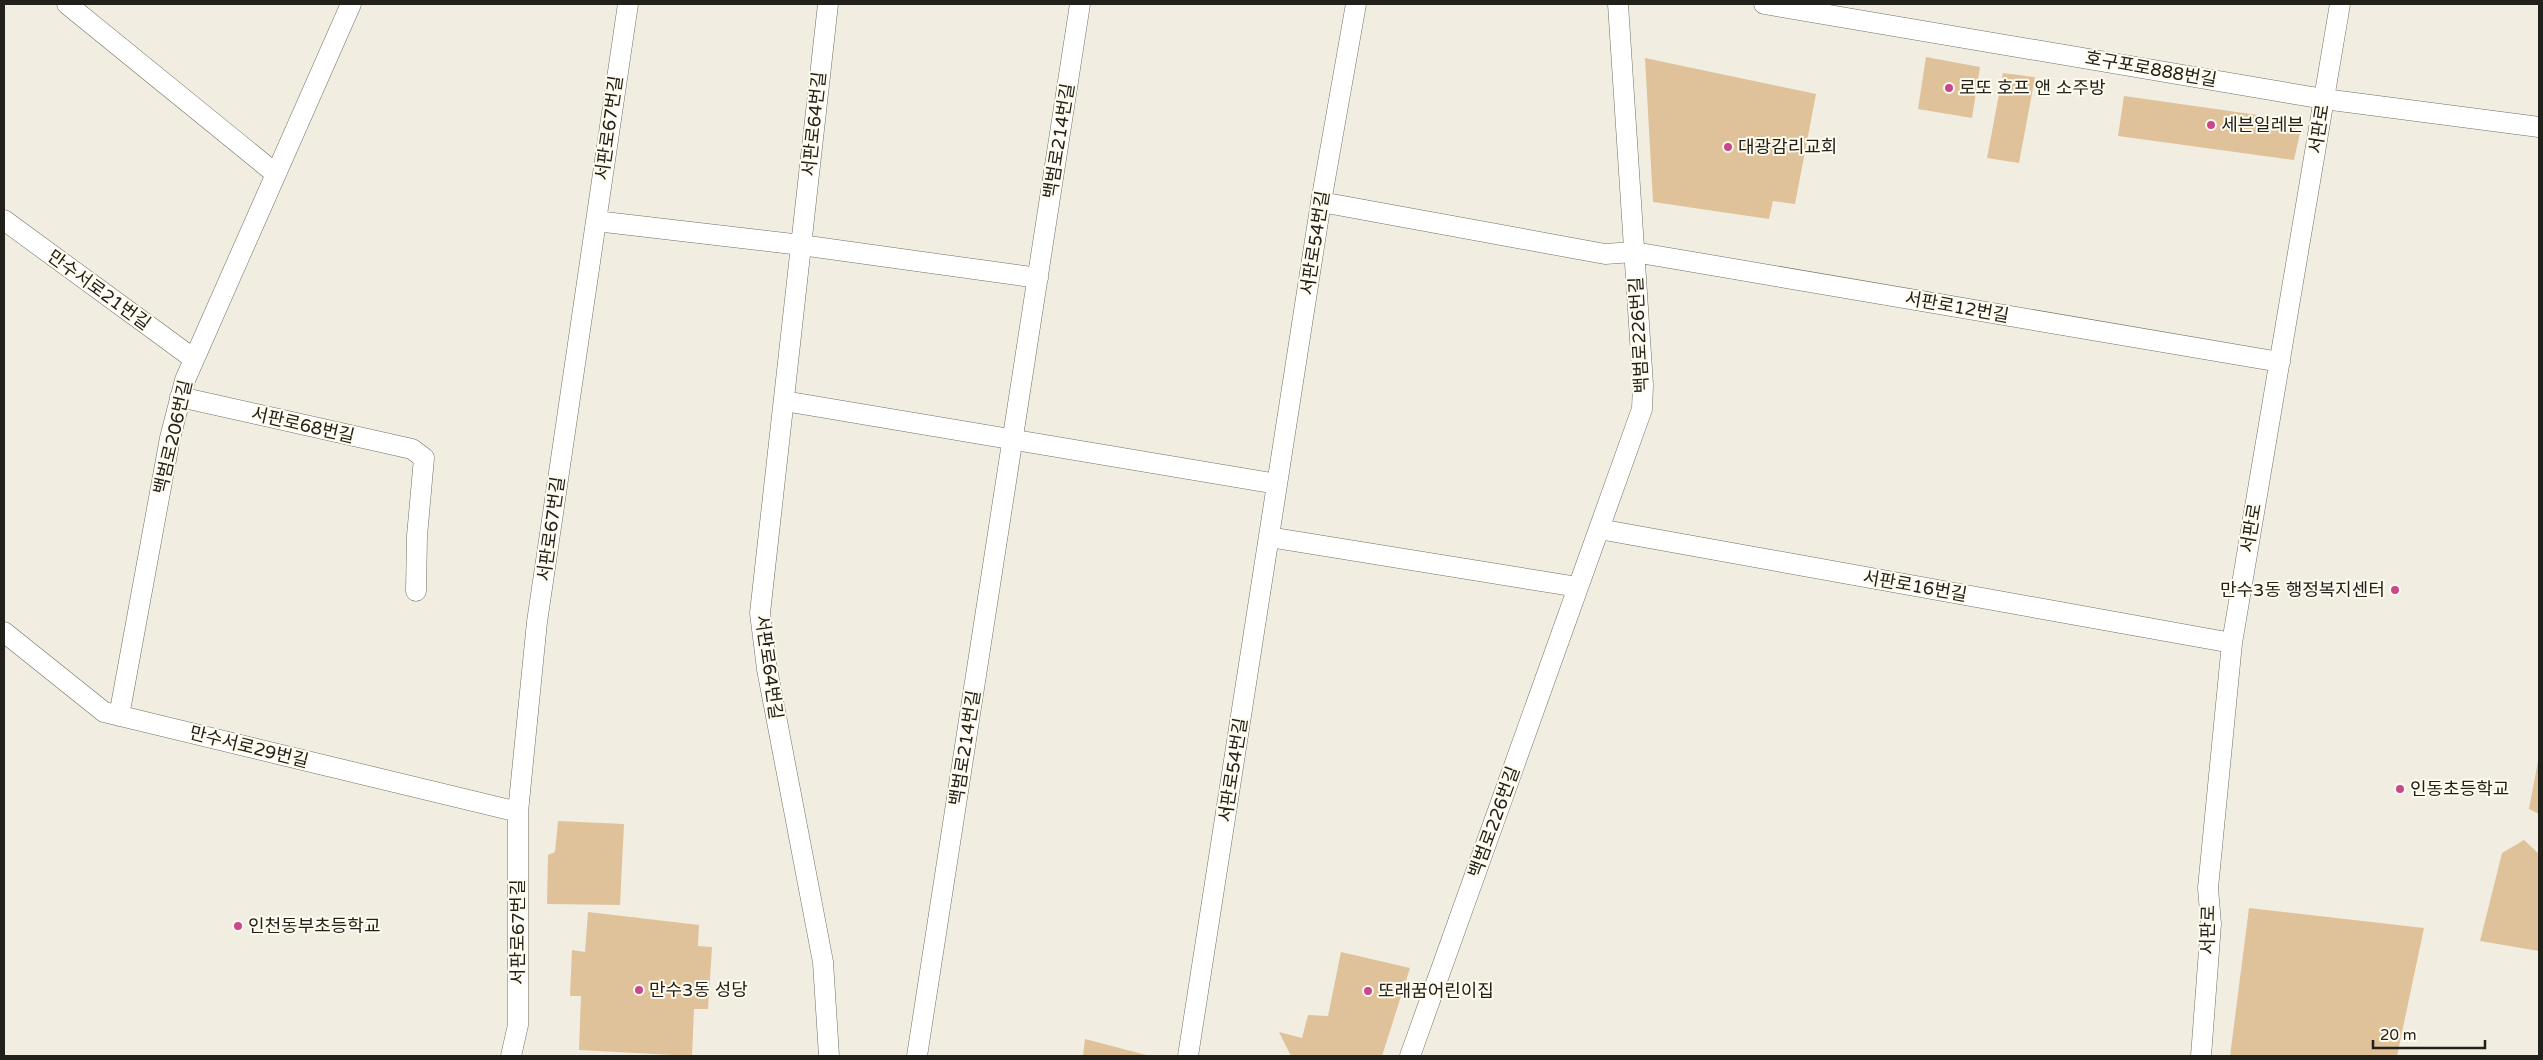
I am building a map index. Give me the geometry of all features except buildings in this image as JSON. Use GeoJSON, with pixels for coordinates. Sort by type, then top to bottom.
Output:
{"type":"FeatureCollection","features":[{"type":"Feature","properties":{"kind":"lane"},"geometry":{"type":"LineString","coordinates":[[67,4],[276,174]]}},
{"type":"Feature","properties":{"kind":"lane","name":"백범로206번길"},"geometry":{"type":"LineString","coordinates":[[119,716],[170,438],[180,397],[194,359],[351,4]]}},
{"type":"Feature","properties":{"kind":"lane","name":"서판로67번길"},"geometry":{"type":"LineString","coordinates":[[511,1056],[518,1025],[518,812],[538,622],[628,4]]}},
{"type":"Feature","properties":{"kind":"lane","name":"서판로64번길"},"geometry":{"type":"LineString","coordinates":[[828,4],[760,613],[767,669],[824,962],[829,1056]]}},
{"type":"Feature","properties":{"kind":"lane","name":"백범로214번길"},"geometry":{"type":"LineString","coordinates":[[917,1056],[1080,4]]}},
{"type":"Feature","properties":{"kind":"lane","name":"서판로54번길"},"geometry":{"type":"LineString","coordinates":[[1188,1056],[1321,202],[1356,4]]}},
{"type":"Feature","properties":{"kind":"lane","name":"백범로226번길"},"geometry":{"type":"LineString","coordinates":[[1410,1056],[1642,409],[1643,385],[1618,4]]}},
{"type":"Feature","properties":{"kind":"lane","name":"호구포로888번길"},"geometry":{"type":"LineString","coordinates":[[1764,4],[2324,99],[2539,127]]}},
{"type":"Feature","properties":{"kind":"lane","name":"서판로"},"geometry":{"type":"LineString","coordinates":[[2201,1056],[2211,924],[2208,888],[2232,643],[2340,4]]}},
{"type":"Feature","properties":{"kind":"lane","name":"백범로226번길"},"geometry":{"type":"LineString","coordinates":[[1321,202],[1605,254],[1634,252]]}},
{"type":"Feature","properties":{"kind":"lane","name":"만수서로21번길"},"geometry":{"type":"LineString","coordinates":[[4,220],[194,359]]}},
{"type":"Feature","properties":{"kind":"lane"},"geometry":{"type":"LineString","coordinates":[[596,221],[801,245],[1038,278]]}},
{"type":"Feature","properties":{"kind":"lane","name":"서판로12번길"},"geometry":{"type":"LineString","coordinates":[[1634,252],[2280,362]]}},
{"type":"Feature","properties":{"kind":"lane","name":"서판로68번길"},"geometry":{"type":"LineString","coordinates":[[180,397],[412,449],[424,458],[417,536],[416,591]]}},
{"type":"Feature","properties":{"kind":"lane"},"geometry":{"type":"LineString","coordinates":[[784,401],[1277,484]]}},
{"type":"Feature","properties":{"kind":"lane","name":"서판로16번길"},"geometry":{"type":"LineString","coordinates":[[1598,529],[2232,643]]}},
{"type":"Feature","properties":{"kind":"lane"},"geometry":{"type":"LineString","coordinates":[[1269,537],[1578,587]]}},
{"type":"Feature","properties":{"kind":"lane","name":"만수서로29번길"},"geometry":{"type":"LineString","coordinates":[[4,632],[104,712],[518,812]]}},
{"type":"Feature","properties":{"kind":"place","name":"로또 호프 앤 소주방"},"geometry":{"type":"Point","coordinates":[1949,88]}},
{"type":"Feature","properties":{"kind":"place","name":"세븐일레븐"},"geometry":{"type":"Point","coordinates":[2211,125]}},
{"type":"Feature","properties":{"kind":"place","name":"대광감리교회"},"geometry":{"type":"Point","coordinates":[1728,147]}},
{"type":"Feature","properties":{"kind":"place","name":"만수3동 행정복지센터"},"geometry":{"type":"Point","coordinates":[2395,590]}},
{"type":"Feature","properties":{"kind":"place","name":"인동초등학교"},"geometry":{"type":"Point","coordinates":[2400,789]}},
{"type":"Feature","properties":{"kind":"place","name":"인천동부초등학교"},"geometry":{"type":"Point","coordinates":[238,926]}},
{"type":"Feature","properties":{"kind":"place","name":"만수3동 성당"},"geometry":{"type":"Point","coordinates":[639,990]}},
{"type":"Feature","properties":{"kind":"place","name":"또래꿈어린이집"},"geometry":{"type":"Point","coordinates":[1368,991]}}]}
